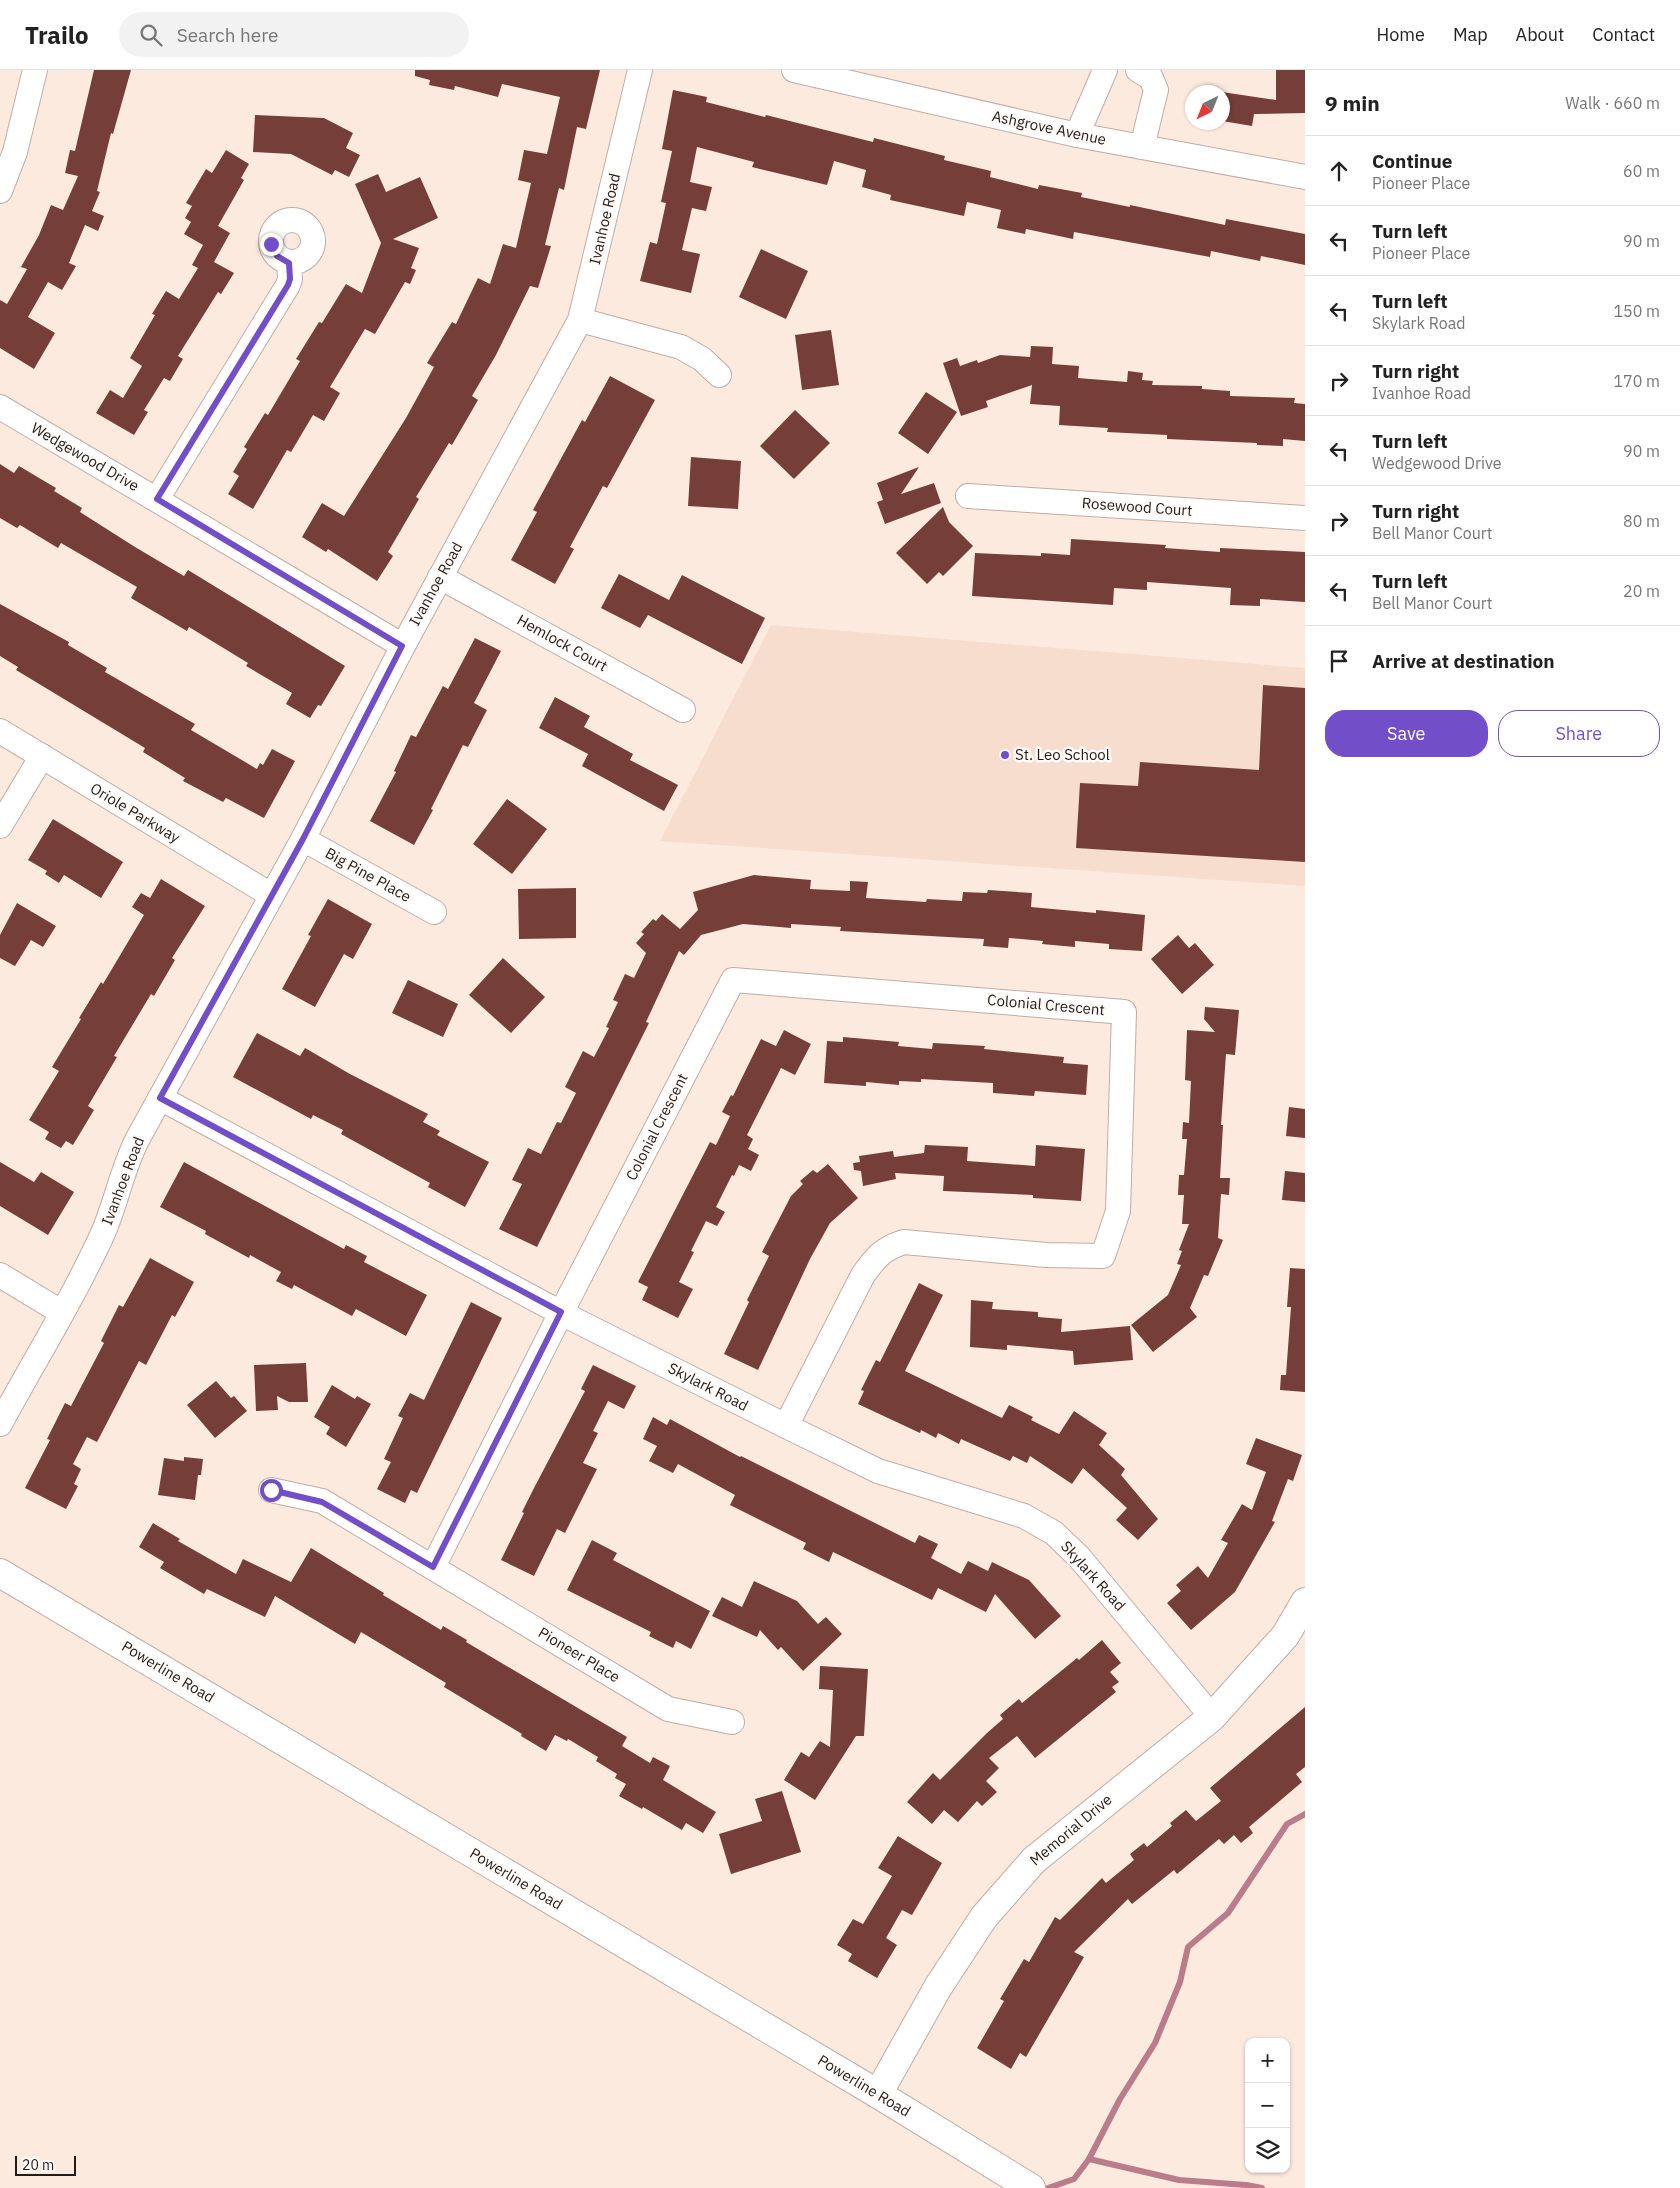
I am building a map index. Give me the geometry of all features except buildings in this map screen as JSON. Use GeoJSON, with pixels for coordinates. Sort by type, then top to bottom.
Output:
{"type":"FeatureCollection","features":[{"type":"Feature","properties":{"kind":"main road","name":"Powerline Road"},"geometry":{"type":"LineString","coordinates":[[0,1573],[878,2094],[1031,2188]]}},
{"type":"Feature","properties":{"kind":"main road","name":"Memorial Drive"},"geometry":{"type":"LineString","coordinates":[[878,2094],[938,1987],[984,1917],[1034,1860],[1212,1717],[1285,1636],[1305,1602]]}},
{"type":"Feature","properties":{"kind":"street"},"geometry":{"type":"LineString","coordinates":[[0,192],[15,152],[35,70]]}},
{"type":"Feature","properties":{"kind":"street","name":"Ivanhoe Road"},"geometry":{"type":"LineString","coordinates":[[0,1424],[84,1271],[103,1231],[130,1152],[303,839],[402,646],[580,320],[640,70]]}},
{"type":"Feature","properties":{"kind":"street","name":"Ashgrove Avenue"},"geometry":{"type":"LineString","coordinates":[[794,70],[1076,135],[1305,177]]}},
{"type":"Feature","properties":{"kind":"street"},"geometry":{"type":"LineString","coordinates":[[1076,135],[1105,70]]}},
{"type":"Feature","properties":{"kind":"street"},"geometry":{"type":"LineString","coordinates":[[1138,70],[1151,78],[1156,90],[1142,147]]}},
{"type":"Feature","properties":{"kind":"street"},"geometry":{"type":"LineString","coordinates":[[157,499],[288,285],[290,279],[289,263]]}},
{"type":"Feature","properties":{"kind":"street"},"geometry":{"type":"LineString","coordinates":[[580,320],[681,347],[702,359],[718,376]]}},
{"type":"Feature","properties":{"kind":"street","name":"Wedgewood Drive"},"geometry":{"type":"LineString","coordinates":[[0,407],[402,646]]}},
{"type":"Feature","properties":{"kind":"street","name":"Rosewood Court"},"geometry":{"type":"LineString","coordinates":[[968,496],[1305,518]]}},
{"type":"Feature","properties":{"kind":"street","name":"Hemlock Court"},"geometry":{"type":"LineString","coordinates":[[440,576],[683,710]]}},
{"type":"Feature","properties":{"kind":"street","name":"Oriole Parkway"},"geometry":{"type":"LineString","coordinates":[[0,731],[271,895]]}},
{"type":"Feature","properties":{"kind":"street"},"geometry":{"type":"LineString","coordinates":[[0,826],[42,756]]}},
{"type":"Feature","properties":{"kind":"street","name":"Big Pine Place"},"geometry":{"type":"LineString","coordinates":[[303,839],[434,912]]}},
{"type":"Feature","properties":{"kind":"street","name":"Colonial Crescent"},"geometry":{"type":"LineString","coordinates":[[561,1312],[733,980],[1124,1012],[1118,1211],[1103,1256],[1046,1255],[904,1242],[888,1247],[875,1258],[863,1275],[786,1426]]}},
{"type":"Feature","properties":{"kind":"street","name":"Skylark Road"},"geometry":{"type":"LineString","coordinates":[[160,1098],[561,1312],[878,1471],[1024,1516],[1054,1533],[1079,1557],[1212,1717]]}},
{"type":"Feature","properties":{"kind":"street"},"geometry":{"type":"LineString","coordinates":[[0,1275],[61,1312]]}},
{"type":"Feature","properties":{"kind":"street"},"geometry":{"type":"LineString","coordinates":[[433,1567],[561,1312]]}},
{"type":"Feature","properties":{"kind":"street","name":"Pioneer Place"},"geometry":{"type":"LineString","coordinates":[[271,1490],[322,1502],[668,1709],[732,1722]]}},
{"type":"Feature","properties":{"kind":"shaded area","name":"St. Leo School"},"geometry":{"type":"Polygon","coordinates":[[[771,625],[1305,668],[1305,886],[660,841],[771,625]]]}},
{"type":"Feature","properties":{"kind":"waterway"},"geometry":{"type":"LineString","coordinates":[[1048,2188],[1074,2179],[1089,2159],[1120,2099],[1155,2043],[1180,1982],[1188,1947],[1228,1913],[1287,1824],[1305,1814]]}},
{"type":"Feature","properties":{"kind":"waterway"},"geometry":{"type":"LineString","coordinates":[[1089,2159],[1179,2180],[1262,2188]]}},
{"type":"Feature","properties":{"kind":"place","name":"St. Leo School"},"geometry":{"type":"Point","coordinates":[1005,755]}},
{"type":"Feature","properties":{"kind":"route"},"geometry":{"type":"LineString","coordinates":[[271,244],[277,256],[289,263],[290,279],[288,285],[157,499],[402,646],[303,839],[160,1098],[561,1312],[433,1567],[322,1502],[271,1490]]}}]}
